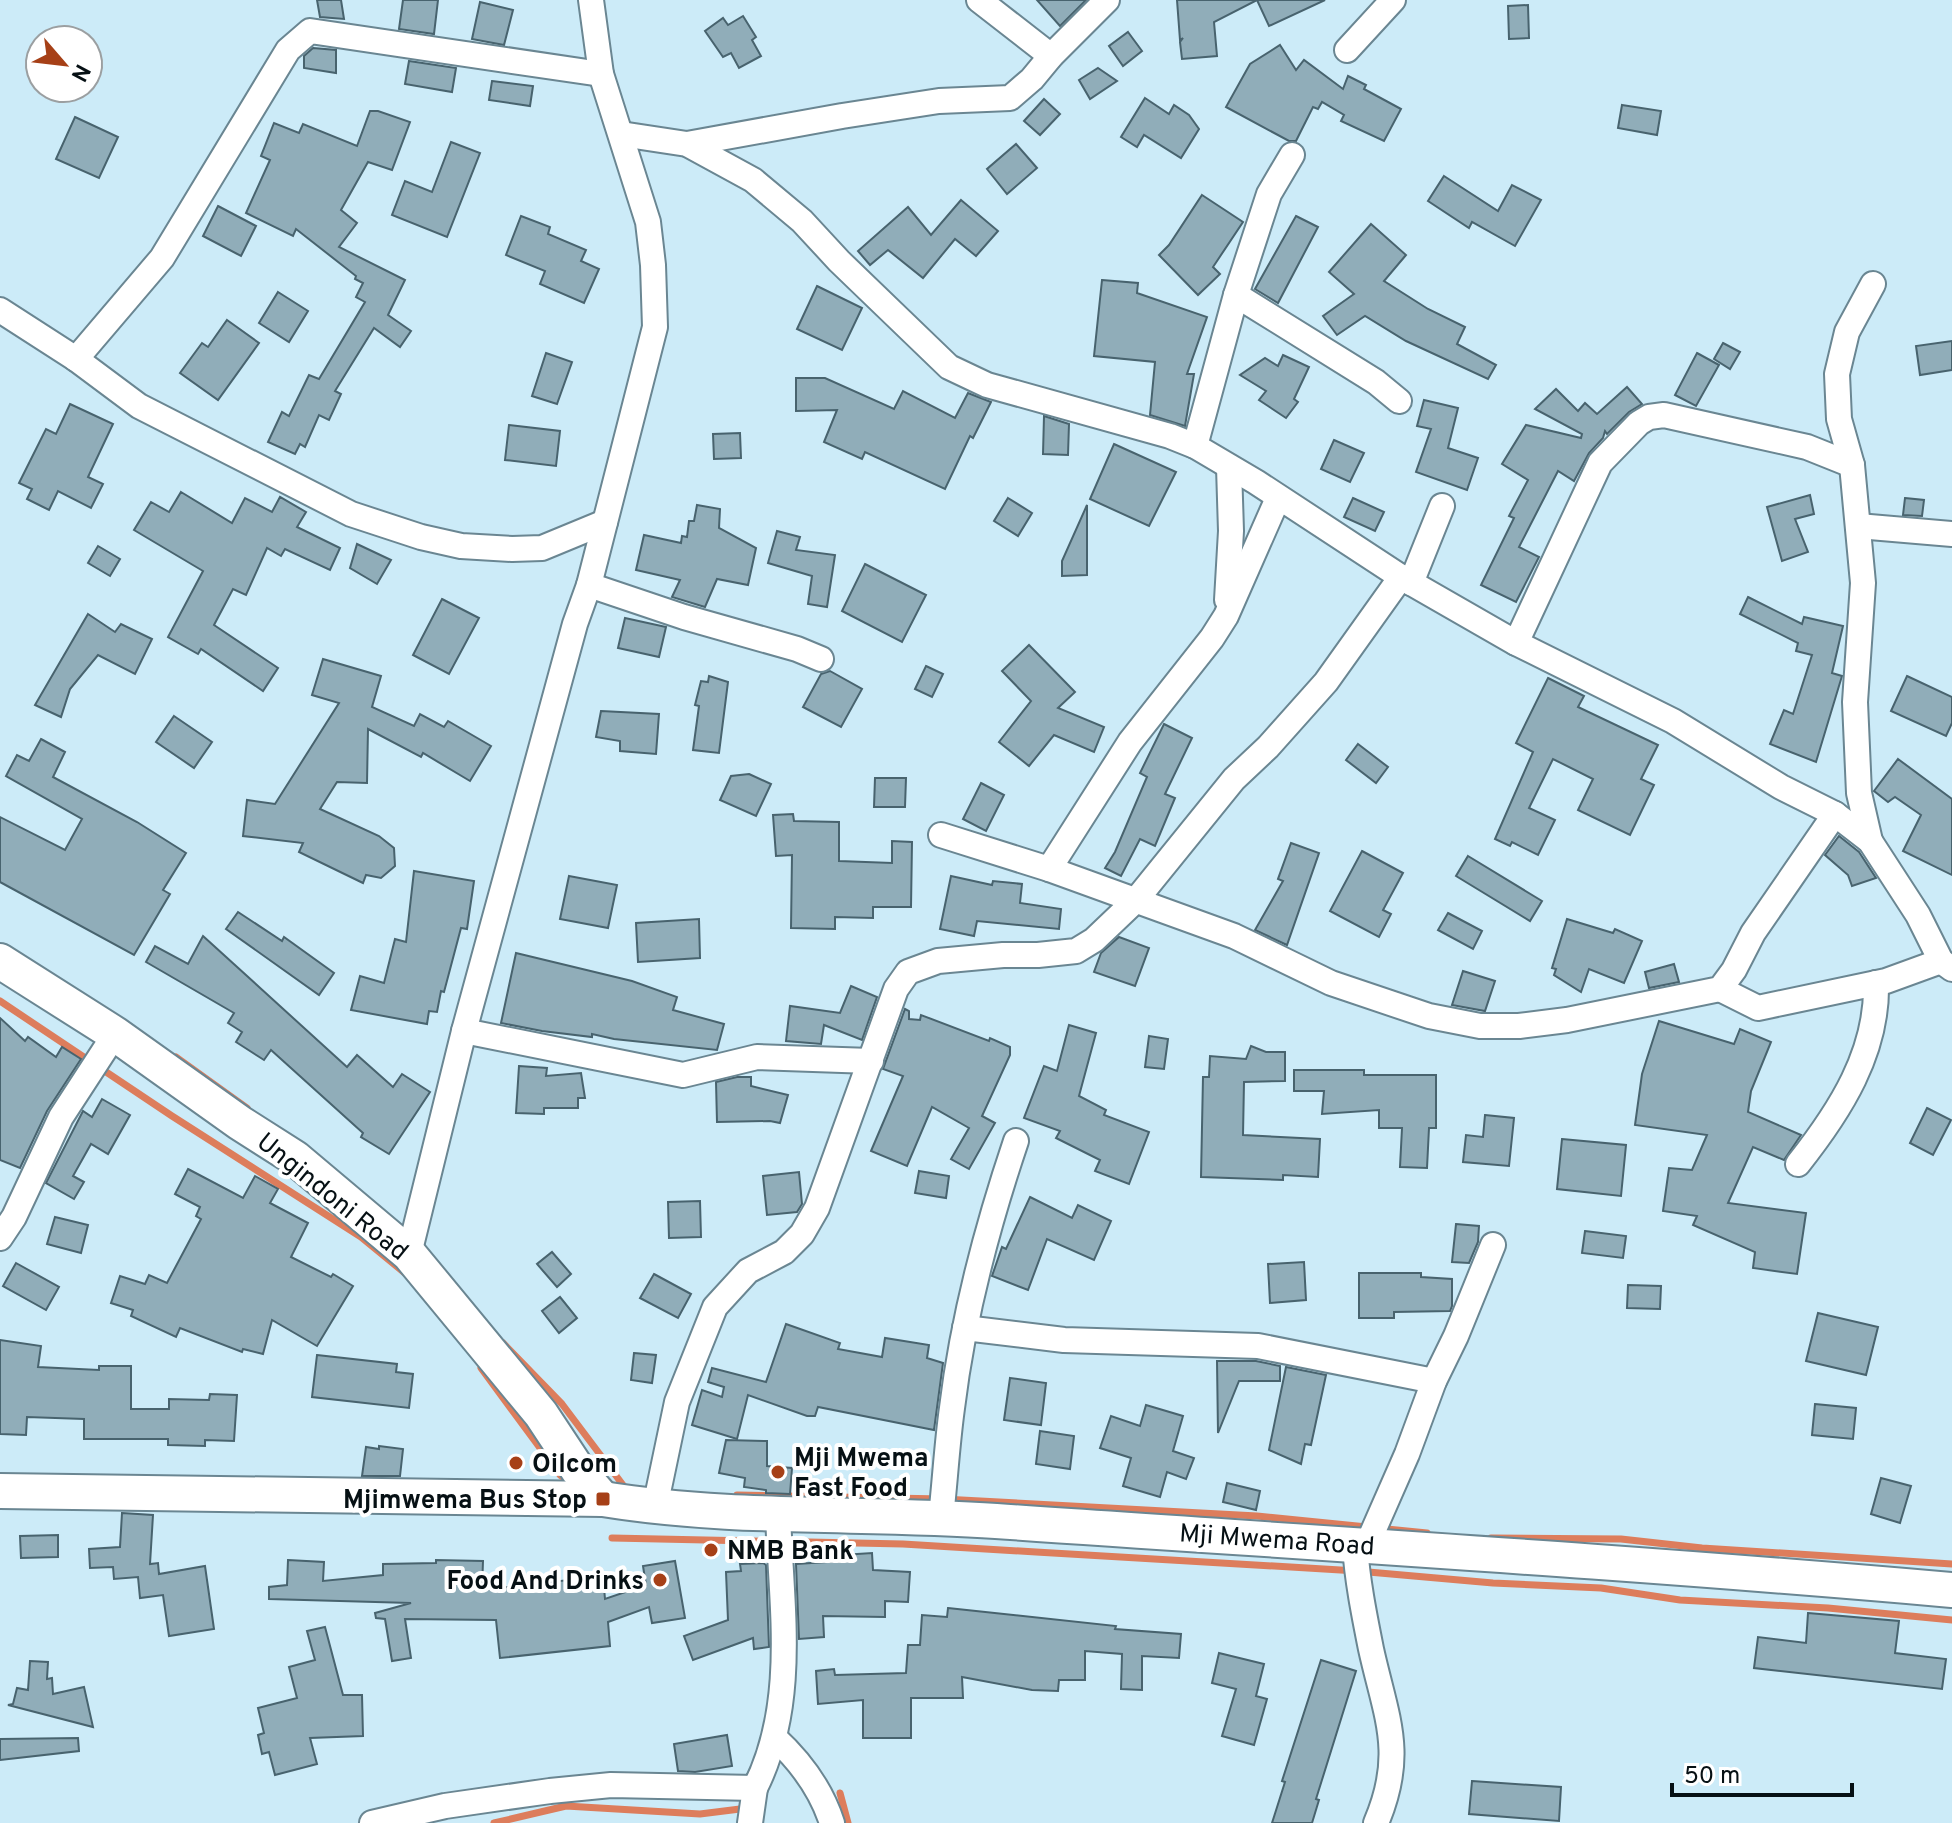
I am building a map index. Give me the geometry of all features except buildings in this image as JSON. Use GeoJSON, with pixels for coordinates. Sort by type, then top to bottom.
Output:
{"type":"FeatureCollection","features":[{"type":"Feature","properties":{"kind":"main road","name":"Ungindoni Road"},"geometry":{"type":"LineString","coordinates":[[0,961],[115,1034],[295,1158],[409,1254],[541,1414],[578,1470],[603,1499]]}},
{"type":"Feature","properties":{"kind":"main road","name":"Mji Mwema Road"},"geometry":{"type":"LineString","coordinates":[[0,1491],[603,1499],[655,1507],[778,1514],[941,1517],[1671,1565],[1952,1590]]}},
{"type":"Feature","properties":{"kind":"street"},"geometry":{"type":"LineString","coordinates":[[409,1254],[464,1031],[575,624],[589,585],[655,327],[648,222],[601,74],[591,0]]}},
{"type":"Feature","properties":{"kind":"street"},"geometry":{"type":"LineString","coordinates":[[979,0],[1051,56]]}},
{"type":"Feature","properties":{"kind":"street"},"geometry":{"type":"LineString","coordinates":[[621,134],[687,144],[939,101],[1010,98],[1107,0]]}},
{"type":"Feature","properties":{"kind":"street"},"geometry":{"type":"LineString","coordinates":[[1347,50],[1393,0]]}},
{"type":"Feature","properties":{"kind":"street"},"geometry":{"type":"LineString","coordinates":[[76,359],[162,258],[288,50],[310,31],[601,74]]}},
{"type":"Feature","properties":{"kind":"street"},"geometry":{"type":"LineString","coordinates":[[687,144],[753,180],[795,214],[949,367],[987,385],[1170,436],[1195,446],[1406,580],[1516,643],[1673,721],[1781,787],[1835,814],[1870,841],[1947,965],[1758,1008],[1720,989],[1567,1020],[1519,1026],[1480,1026],[1429,1016],[1331,983],[1234,936],[1049,869],[941,835]]}},
{"type":"Feature","properties":{"kind":"street"},"geometry":{"type":"LineString","coordinates":[[1195,446],[1236,295],[1269,194],[1292,155]]}},
{"type":"Feature","properties":{"kind":"street"},"geometry":{"type":"LineString","coordinates":[[1870,841],[1859,793],[1855,702],[1863,583],[1852,465],[1839,419],[1837,374],[1847,332],[1873,284]]}},
{"type":"Feature","properties":{"kind":"street"},"geometry":{"type":"LineString","coordinates":[[1236,295],[1376,382],[1399,401]]}},
{"type":"Feature","properties":{"kind":"street"},"geometry":{"type":"LineString","coordinates":[[0,310],[76,359],[139,406],[351,514],[421,537],[461,546],[512,549],[542,548],[605,522]]}},
{"type":"Feature","properties":{"kind":"street"},"geometry":{"type":"LineString","coordinates":[[1516,643],[1600,463],[1631,430],[1649,417],[1664,415],[1807,447],[1852,465]]}},
{"type":"Feature","properties":{"kind":"street"},"geometry":{"type":"LineString","coordinates":[[1226,616],[1231,531],[1229,467]]}},
{"type":"Feature","properties":{"kind":"street"},"geometry":{"type":"LineString","coordinates":[[1049,869],[1130,742],[1226,616],[1278,498]]}},
{"type":"Feature","properties":{"kind":"street"},"geometry":{"type":"LineString","coordinates":[[655,1507],[677,1402],[715,1307],[748,1271],[784,1252],[802,1234],[817,1208],[896,989],[908,972],[938,961],[1076,951],[1094,940],[1136,900],[1218,798],[1326,682],[1406,580],[1442,506]]}},
{"type":"Feature","properties":{"kind":"street"},"geometry":{"type":"LineString","coordinates":[[1858,526],[1952,534]]}},
{"type":"Feature","properties":{"kind":"street"},"geometry":{"type":"LineString","coordinates":[[589,585],[821,659]]}},
{"type":"Feature","properties":{"kind":"street"},"geometry":{"type":"LineString","coordinates":[[1720,989],[1734,970],[1753,933],[1835,814]]}},
{"type":"Feature","properties":{"kind":"street"},"geometry":{"type":"LineString","coordinates":[[1798,1164],[1825,1129],[1866,1056],[1875,1024],[1876,983]]}},
{"type":"Feature","properties":{"kind":"street"},"geometry":{"type":"LineString","coordinates":[[464,1031],[683,1075],[757,1057],[871,1061]]}},
{"type":"Feature","properties":{"kind":"street"},"geometry":{"type":"LineString","coordinates":[[0,1238],[14,1217],[61,1117],[115,1034]]}},
{"type":"Feature","properties":{"kind":"street"},"geometry":{"type":"LineString","coordinates":[[941,1517],[952,1407],[965,1328],[993,1209],[1016,1141]]}},
{"type":"Feature","properties":{"kind":"street"},"geometry":{"type":"LineString","coordinates":[[1376,1823],[1390,1786],[1393,1748],[1388,1709],[1368,1634],[1357,1571],[1361,1545],[1407,1454],[1434,1381],[1493,1245]]}},
{"type":"Feature","properties":{"kind":"street"},"geometry":{"type":"LineString","coordinates":[[965,1328],[1064,1340],[1258,1346],[1434,1381]]}},
{"type":"Feature","properties":{"kind":"street"},"geometry":{"type":"LineString","coordinates":[[750,1823],[755,1788],[775,1738],[786,1641],[778,1514]]}},
{"type":"Feature","properties":{"kind":"street"},"geometry":{"type":"LineString","coordinates":[[775,1738],[800,1762],[828,1810],[832,1823]]}},
{"type":"Feature","properties":{"kind":"street"},"geometry":{"type":"LineString","coordinates":[[372,1823],[445,1806],[565,1789],[611,1785],[755,1788]]}},
{"type":"Feature","properties":{"kind":"waterway"},"geometry":{"type":"LineString","coordinates":[[0,1001],[361,1237],[406,1274]]}},
{"type":"Feature","properties":{"kind":"waterway"},"geometry":{"type":"LineString","coordinates":[[176,1057],[247,1108]]}},
{"type":"Feature","properties":{"kind":"waterway"},"geometry":{"type":"LineString","coordinates":[[503,1343],[562,1404],[626,1489]]}},
{"type":"Feature","properties":{"kind":"waterway"},"geometry":{"type":"LineString","coordinates":[[481,1368],[560,1475],[569,1481]]}},
{"type":"Feature","properties":{"kind":"waterway"},"geometry":{"type":"LineString","coordinates":[[737,1495],[943,1499],[1257,1516],[1427,1533]]}},
{"type":"Feature","properties":{"kind":"waterway"},"geometry":{"type":"LineString","coordinates":[[612,1538],[903,1544],[1357,1571],[1493,1583],[1601,1588],[1680,1600],[1828,1608],[1952,1620]]}},
{"type":"Feature","properties":{"kind":"waterway"},"geometry":{"type":"LineString","coordinates":[[1491,1538],[1621,1539],[1702,1548],[1952,1564]]}},
{"type":"Feature","properties":{"kind":"waterway"},"geometry":{"type":"LineString","coordinates":[[840,1793],[848,1823]]}},
{"type":"Feature","properties":{"kind":"waterway"},"geometry":{"type":"LineString","coordinates":[[494,1823],[566,1806],[700,1814],[748,1808]]}},
{"type":"Feature","properties":{"kind":"place","name":"Oilcom"},"geometry":{"type":"Point","coordinates":[516,1463]}},
{"type":"Feature","properties":{"kind":"place","name":"Mji Mwema Fast Food"},"geometry":{"type":"Point","coordinates":[778,1472]}},
{"type":"Feature","properties":{"kind":"place","name":"Mjimwema Bus Stop"},"geometry":{"type":"Point","coordinates":[603,1499]}},
{"type":"Feature","properties":{"kind":"place","name":"NMB Bank"},"geometry":{"type":"Point","coordinates":[711,1550]}},
{"type":"Feature","properties":{"kind":"place","name":"Food And Drinks"},"geometry":{"type":"Point","coordinates":[660,1580]}}]}
